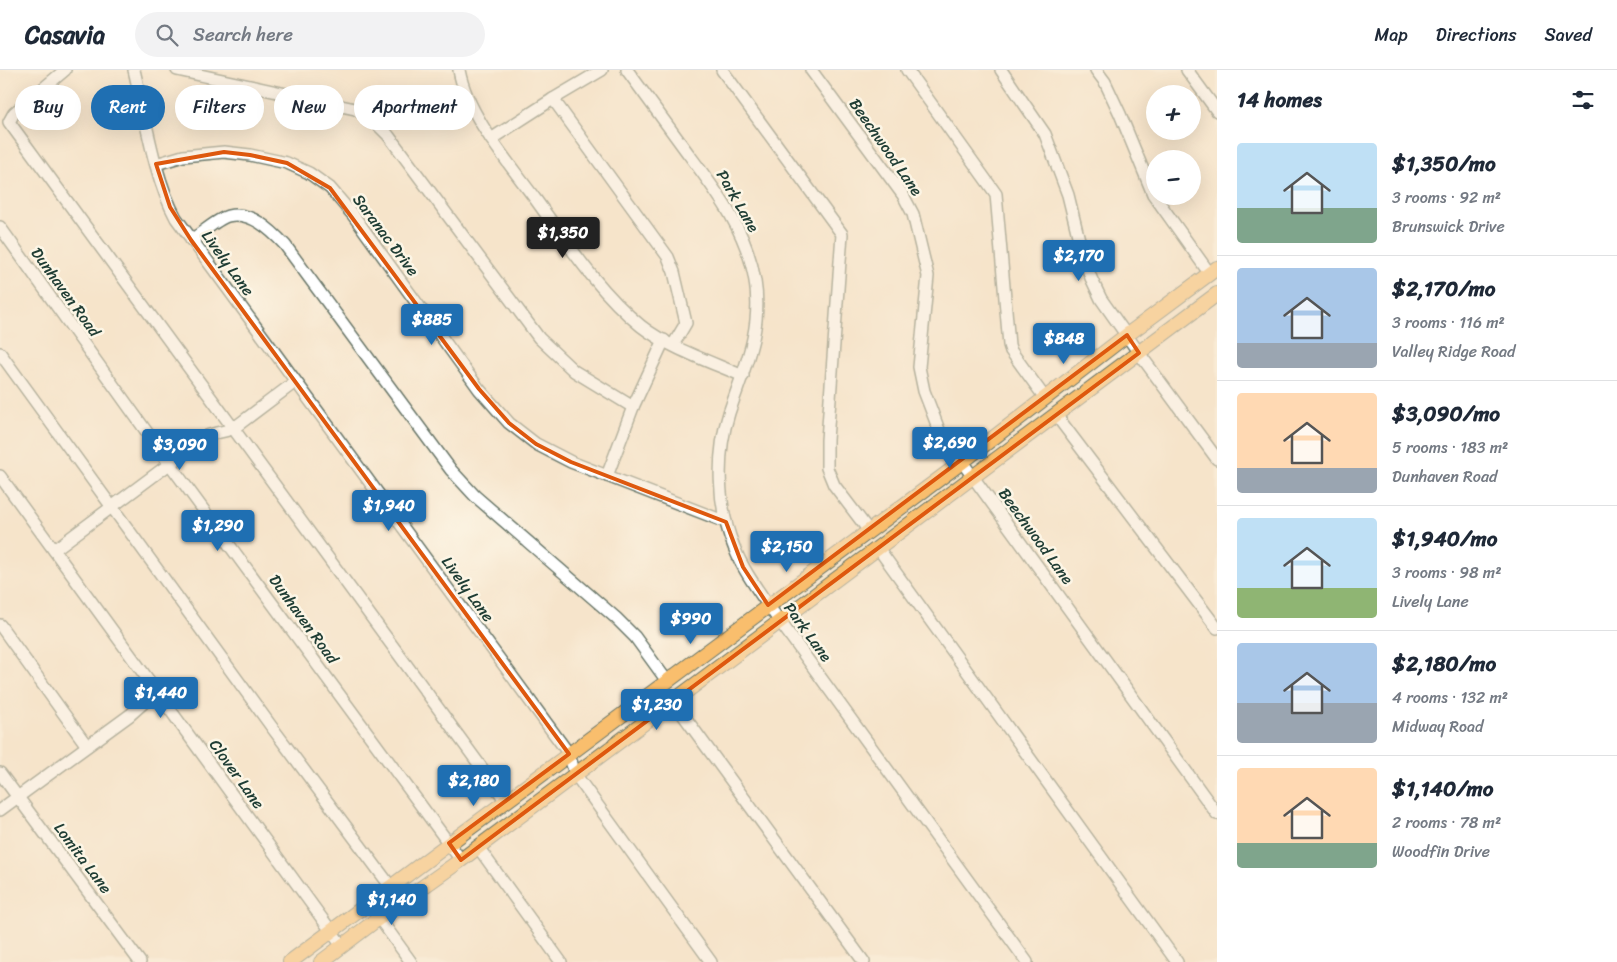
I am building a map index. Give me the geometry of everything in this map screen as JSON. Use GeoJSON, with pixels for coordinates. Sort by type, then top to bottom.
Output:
{"type":"FeatureCollection","features":[{"type":"Feature","properties":{"kind":"main road"},"geometry":{"type":"LineString","coordinates":[[290,962],[962,462],[1213,271]]}},
{"type":"Feature","properties":{"kind":"main road"},"geometry":{"type":"LineString","coordinates":[[321,962],[461,860],[1217,294]]}},
{"type":"Feature","properties":{"kind":"street"},"geometry":{"type":"LineString","coordinates":[[65,70],[14,113],[9,122],[506,801]]}},
{"type":"Feature","properties":{"kind":"street","name":"Lively Lane"},"geometry":{"type":"LineString","coordinates":[[134,70],[156,164],[170,207],[191,240],[569,754],[575,774],[711,962]]}},
{"type":"Feature","properties":{"kind":"street"},"geometry":{"type":"LineString","coordinates":[[177,70],[355,109],[371,118],[388,135],[538,338],[574,371],[634,407]]}},
{"type":"Feature","properties":{"kind":"street"},"geometry":{"type":"LineString","coordinates":[[459,70],[478,117],[491,139],[610,298],[642,327],[669,342],[743,376]]}},
{"type":"Feature","properties":{"kind":"street"},"geometry":{"type":"LineString","coordinates":[[491,139],[602,70]]}},
{"type":"Feature","properties":{"kind":"street","name":"Park Lane"},"geometry":{"type":"LineString","coordinates":[[627,70],[720,196],[734,220],[748,251],[755,282],[757,318],[753,344],[729,413],[724,434],[721,462],[721,494],[726,522],[733,545],[743,567],[768,605],[1027,962]]}},
{"type":"Feature","properties":{"kind":"street"},"geometry":{"type":"LineString","coordinates":[[722,70],[842,234],[827,440],[827,468],[834,485],[869,531]]}},
{"type":"Feature","properties":{"kind":"street","name":"Beechwood Lane"},"geometry":{"type":"LineString","coordinates":[[811,70],[903,196],[913,214],[928,276],[919,367],[924,391],[940,430],[1217,814]]}},
{"type":"Feature","properties":{"kind":"street"},"geometry":{"type":"LineString","coordinates":[[907,70],[996,194],[1009,345],[1011,351],[1045,398]]}},
{"type":"Feature","properties":{"kind":"street"},"geometry":{"type":"LineString","coordinates":[[1001,70],[1044,134],[1068,195],[1082,252],[1101,299],[1217,459]]}},
{"type":"Feature","properties":{"kind":"street"},"geometry":{"type":"LineString","coordinates":[[1096,70],[1105,82],[1120,114],[1153,194],[1213,271]]}},
{"type":"Feature","properties":{"kind":"street"},"geometry":{"type":"LineString","coordinates":[[1187,70],[1217,111]]}},
{"type":"Feature","properties":{"kind":"street"},"geometry":{"type":"LineString","coordinates":[[553,99],[668,257],[674,272],[686,323],[669,342],[634,407],[607,476]]}},
{"type":"Feature","properties":{"kind":"street","name":"Saranac Drive"},"geometry":{"type":"LineString","coordinates":[[156,164],[183,156],[224,152],[288,163],[309,173],[330,188],[353,215],[479,389],[509,422],[536,444],[571,462],[726,522]]}},
{"type":"Feature","properties":{"kind":"street"},"geometry":{"type":"LineString","coordinates":[[191,240],[227,216],[249,218],[272,232],[285,245],[451,470],[475,496],[616,618],[635,637],[667,681]]}},
{"type":"Feature","properties":{"kind":"street","name":"Dunhaven Road"},"geometry":{"type":"LineString","coordinates":[[0,227],[169,463],[461,860]]}},
{"type":"Feature","properties":{"kind":"street"},"geometry":{"type":"LineString","coordinates":[[0,353],[271,726],[391,887]]}},
{"type":"Feature","properties":{"kind":"street"},"geometry":{"type":"LineString","coordinates":[[54,550],[207,436],[234,428],[295,382]]}},
{"type":"Feature","properties":{"kind":"street"},"geometry":{"type":"LineString","coordinates":[[1056,415],[1217,628]]}},
{"type":"Feature","properties":{"kind":"street","name":"Clover Lane"},"geometry":{"type":"LineString","coordinates":[[0,476],[342,946]]}},
{"type":"Feature","properties":{"kind":"street"},"geometry":{"type":"LineString","coordinates":[[878,548],[1177,962]]}},
{"type":"Feature","properties":{"kind":"street"},"geometry":{"type":"LineString","coordinates":[[0,625],[87,746]]}},
{"type":"Feature","properties":{"kind":"street"},"geometry":{"type":"LineString","coordinates":[[0,810],[130,715],[157,691]]}},
{"type":"Feature","properties":{"kind":"street"},"geometry":{"type":"LineString","coordinates":[[673,701],[864,962]]}},
{"type":"Feature","properties":{"kind":"street","name":"Lomita Lane"},"geometry":{"type":"LineString","coordinates":[[0,773],[140,962]]}},
{"type":"Feature","properties":{"kind":"street"},"geometry":{"type":"LineString","coordinates":[[478,847],[561,962]]}},
{"type":"Feature","properties":{"kind":"street"},"geometry":{"type":"LineString","coordinates":[[369,904],[410,962]]}},
{"type":"Feature","properties":{"kind":"highlighted area"},"geometry":{"type":"Polygon","coordinates":[[[224,152],[250,155],[287,163],[330,188],[479,389],[509,423],[536,444],[571,462],[726,522],[743,567],[768,605],[1127,335],[1139,353],[461,860],[449,843],[569,754],[191,240],[170,207],[156,164],[224,152]]]}}]}
